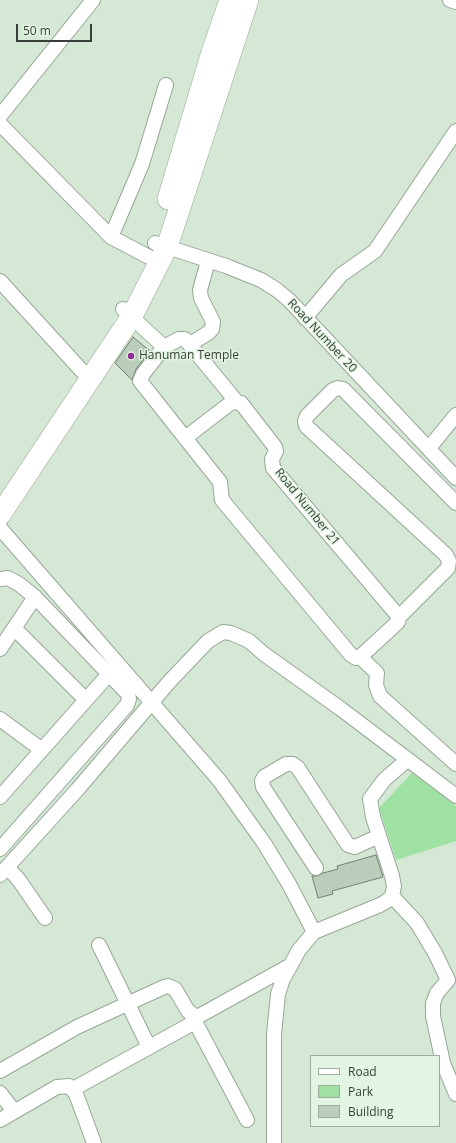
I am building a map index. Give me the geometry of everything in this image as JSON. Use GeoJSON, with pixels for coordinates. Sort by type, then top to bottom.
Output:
{"type":"FeatureCollection","features":[{"type":"Feature","properties":{"kind":"highway"},"geometry":{"type":"LineString","coordinates":[[157,249],[212,52],[230,0]]}},
{"type":"Feature","properties":{"kind":"highway"},"geometry":{"type":"LineString","coordinates":[[0,515],[128,312],[157,249],[248,0]]}},
{"type":"Feature","properties":{"kind":"highway"},"geometry":{"type":"LineString","coordinates":[[0,492],[82,371],[128,312]]}},
{"type":"Feature","properties":{"kind":"street"},"geometry":{"type":"LineString","coordinates":[[0,116],[93,0]]}},
{"type":"Feature","properties":{"kind":"street"},"geometry":{"type":"LineString","coordinates":[[450,0],[456,2]]}},
{"type":"Feature","properties":{"kind":"street"},"geometry":{"type":"LineString","coordinates":[[111,237],[142,164],[166,85]]}},
{"type":"Feature","properties":{"kind":"street","name":"Road Number 20"},"geometry":{"type":"LineString","coordinates":[[0,124],[111,237],[208,260],[261,280],[277,290],[456,478]]}},
{"type":"Feature","properties":{"kind":"street"},"geometry":{"type":"LineString","coordinates":[[305,318],[341,275],[375,251],[456,131]]}},
{"type":"Feature","properties":{"kind":"street"},"geometry":{"type":"LineString","coordinates":[[208,260],[200,290],[201,298],[213,322],[212,329],[190,344],[185,339],[179,339],[164,347],[143,374],[140,381],[220,482],[222,500],[351,655],[356,658],[360,657],[452,564],[446,555],[306,426],[305,421],[307,416],[333,390],[338,388],[343,390],[456,503]]}},
{"type":"Feature","properties":{"kind":"street"},"geometry":{"type":"LineString","coordinates":[[0,281],[82,371]]}},
{"type":"Feature","properties":{"kind":"street"},"geometry":{"type":"LineString","coordinates":[[128,312],[164,347]]}},
{"type":"Feature","properties":{"kind":"street","name":"Road Number 21"},"geometry":{"type":"LineString","coordinates":[[190,344],[236,402],[241,403],[275,447],[276,451],[272,459],[273,468],[398,620]]}},
{"type":"Feature","properties":{"kind":"street"},"geometry":{"type":"LineString","coordinates":[[185,438],[232,402],[236,402]]}},
{"type":"Feature","properties":{"kind":"street"},"geometry":{"type":"LineString","coordinates":[[429,448],[456,415]]}},
{"type":"Feature","properties":{"kind":"street"},"geometry":{"type":"LineString","coordinates":[[0,528],[204,762],[241,809],[289,884],[314,932]]}},
{"type":"Feature","properties":{"kind":"street"},"geometry":{"type":"LineString","coordinates":[[0,579],[8,578],[19,584],[35,597],[128,694],[129,699],[127,706],[0,849]]}},
{"type":"Feature","properties":{"kind":"street"},"geometry":{"type":"LineString","coordinates":[[0,649],[35,597]]}},
{"type":"Feature","properties":{"kind":"street"},"geometry":{"type":"LineString","coordinates":[[14,628],[86,700]]}},
{"type":"Feature","properties":{"kind":"street"},"geometry":{"type":"LineString","coordinates":[[45,918],[19,880],[4,871],[77,790],[152,702],[208,641],[223,632],[231,633],[249,641],[456,796]]}},
{"type":"Feature","properties":{"kind":"street"},"geometry":{"type":"LineString","coordinates":[[360,657],[377,674],[376,685],[380,696],[456,764]]}},
{"type":"Feature","properties":{"kind":"street"},"geometry":{"type":"LineString","coordinates":[[0,797],[109,674]]}},
{"type":"Feature","properties":{"kind":"street"},"geometry":{"type":"LineString","coordinates":[[0,719],[42,750]]}},
{"type":"Feature","properties":{"kind":"street"},"geometry":{"type":"LineString","coordinates":[[274,1143],[275,1013],[278,994],[302,945],[314,932],[380,905],[392,896],[394,886],[392,876],[370,806],[370,799],[384,780],[407,760]]}},
{"type":"Feature","properties":{"kind":"street"},"geometry":{"type":"LineString","coordinates":[[316,868],[263,787],[264,777],[286,764],[293,764],[298,768],[348,845],[355,847],[379,836]]}},
{"type":"Feature","properties":{"kind":"street"},"geometry":{"type":"LineString","coordinates":[[392,896],[417,923],[448,980],[437,993],[433,1003],[440,1055]]}},
{"type":"Feature","properties":{"kind":"street"},"geometry":{"type":"LineString","coordinates":[[99,946],[149,1047]]}},
{"type":"Feature","properties":{"kind":"street"},"geometry":{"type":"LineString","coordinates":[[73,1089],[149,1047],[195,1016],[204,1015],[292,965]]}},
{"type":"Feature","properties":{"kind":"street"},"geometry":{"type":"LineString","coordinates":[[0,1071],[72,1030],[168,986],[175,989],[193,1018],[247,1120]]}},
{"type":"Feature","properties":{"kind":"street"},"geometry":{"type":"LineString","coordinates":[[441,1064],[456,1094]]}},
{"type":"Feature","properties":{"kind":"street"},"geometry":{"type":"LineString","coordinates":[[0,1120],[57,1087],[64,1085],[73,1089],[94,1143]]}},
{"type":"Feature","properties":{"kind":"street"},"geometry":{"type":"LineString","coordinates":[[0,1093],[14,1111]]}},
{"type":"Feature","properties":{"kind":"green space"},"geometry":{"type":"Polygon","coordinates":[[[412,773],[456,806],[456,841],[396,860],[379,808],[412,773]]]}},
{"type":"Feature","properties":{"kind":"building","name":"Hanuman Temple"},"geometry":{"type":"Polygon","coordinates":[[[133,337],[150,351],[136,369],[132,380],[115,363],[133,337]]]}},
{"type":"Feature","properties":{"kind":"building"},"geometry":{"type":"Polygon","coordinates":[[[376,855],[383,877],[332,891],[333,894],[318,898],[312,876],[317,876],[338,869],[337,866],[376,855]]]}},
{"type":"Feature","properties":{"kind":"place","name":"Hanuman Temple"},"geometry":{"type":"Point","coordinates":[131,356]}}]}
